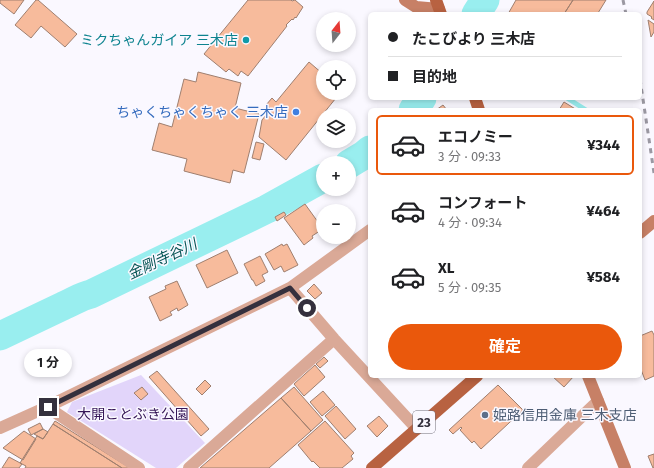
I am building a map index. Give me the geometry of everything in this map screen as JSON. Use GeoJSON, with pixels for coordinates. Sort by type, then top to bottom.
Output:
{"type":"FeatureCollection","features":[{"type":"Feature","properties":{"kind":"main road"},"geometry":{"type":"LineString","coordinates":[[405,0],[416,7],[439,8]]}},
{"type":"Feature","properties":{"kind":"main road"},"geometry":{"type":"LineString","coordinates":[[642,231],[654,221]]}},
{"type":"Feature","properties":{"kind":"main road","name":"23"},"geometry":{"type":"LineString","coordinates":[[372,468],[475,378]]}},
{"type":"Feature","properties":{"kind":"main road"},"geometry":{"type":"LineString","coordinates":[[589,378],[625,468]]}},
{"type":"Feature","properties":{"kind":"street"},"geometry":{"type":"LineString","coordinates":[[0,428],[48,407],[290,288],[368,231]]}},
{"type":"Feature","properties":{"kind":"street"},"geometry":{"type":"LineString","coordinates":[[290,288],[368,376]]}},
{"type":"Feature","properties":{"kind":"street"},"geometry":{"type":"LineString","coordinates":[[189,468],[334,339]]}},
{"type":"Feature","properties":{"kind":"street"},"geometry":{"type":"LineString","coordinates":[[370,378],[417,429]]}},
{"type":"Feature","properties":{"kind":"street"},"geometry":{"type":"LineString","coordinates":[[528,468],[598,401]]}},
{"type":"Feature","properties":{"kind":"street"},"geometry":{"type":"LineString","coordinates":[[48,407],[139,468]]}},
{"type":"Feature","properties":{"kind":"green space","name":"大開ことぶき公園"},"geometry":{"type":"Polygon","coordinates":[[[141,375],[205,443],[176,468],[156,468],[67,412],[72,402],[141,375]]]}},
{"type":"Feature","properties":{"kind":"building"},"geometry":{"type":"Polygon","coordinates":[[[0,0],[24,0],[14,14],[0,3],[0,0]]]}},
{"type":"Feature","properties":{"kind":"building"},"geometry":{"type":"Polygon","coordinates":[[[36,0],[38,0],[77,34],[65,47],[41,26],[31,38],[15,25],[36,0]]]}},
{"type":"Feature","properties":{"kind":"building","name":"ミクちゃんガイア 三木店"},"geometry":{"type":"Polygon","coordinates":[[[248,0],[295,0],[303,7],[296,18],[295,17],[293,20],[292,19],[286,25],[287,26],[248,76],[241,71],[238,76],[229,69],[226,72],[204,54],[248,0]]]}},
{"type":"Feature","properties":{"kind":"building"},"geometry":{"type":"Polygon","coordinates":[[[516,0],[573,0],[565,12],[509,12],[516,0]]]}},
{"type":"Feature","properties":{"kind":"building"},"geometry":{"type":"Polygon","coordinates":[[[573,0],[606,0],[599,12],[565,12],[573,0]]]}},
{"type":"Feature","properties":{"kind":"building"},"geometry":{"type":"Polygon","coordinates":[[[654,1],[654,20],[647,14],[647,12],[654,1]]]}},
{"type":"Feature","properties":{"kind":"building"},"geometry":{"type":"Polygon","coordinates":[[[648,20],[654,24],[654,32],[651,37],[648,20]]]}},
{"type":"Feature","properties":{"kind":"building"},"geometry":{"type":"Polygon","coordinates":[[[309,62],[316,68],[316,100],[334,100],[328,108],[316,108],[316,123],[286,160],[259,137],[262,120],[271,109],[266,105],[272,98],[276,102],[309,62]]]}},
{"type":"Feature","properties":{"kind":"building"},"geometry":{"type":"Polygon","coordinates":[[[198,72],[241,83],[235,108],[259,114],[244,173],[233,170],[230,183],[184,171],[187,159],[152,150],[159,123],[172,127],[184,79],[196,82],[198,72]]]}},
{"type":"Feature","properties":{"kind":"building"},"geometry":{"type":"Polygon","coordinates":[[[564,102],[574,108],[560,108],[564,102]]]}},
{"type":"Feature","properties":{"kind":"building"},"geometry":{"type":"Polygon","coordinates":[[[256,142],[264,144],[260,160],[252,158],[256,142]]]}},
{"type":"Feature","properties":{"kind":"building"},"geometry":{"type":"Polygon","coordinates":[[[305,204],[316,219],[316,233],[304,245],[284,218],[305,204]]]}},
{"type":"Feature","properties":{"kind":"building"},"geometry":{"type":"Polygon","coordinates":[[[284,212],[286,215],[277,221],[275,217],[284,212]]]}},
{"type":"Feature","properties":{"kind":"building"},"geometry":{"type":"Polygon","coordinates":[[[282,244],[283,246],[287,244],[298,265],[284,272],[281,266],[274,270],[265,254],[282,244]]]}},
{"type":"Feature","properties":{"kind":"building"},"geometry":{"type":"Polygon","coordinates":[[[227,250],[238,273],[207,288],[196,265],[227,250]]]}},
{"type":"Feature","properties":{"kind":"building"},"geometry":{"type":"Polygon","coordinates":[[[260,256],[268,272],[262,275],[265,281],[256,286],[244,264],[260,256]]]}},
{"type":"Feature","properties":{"kind":"building"},"geometry":{"type":"Polygon","coordinates":[[[177,281],[188,305],[178,311],[177,308],[170,312],[172,315],[160,321],[149,297],[166,289],[165,286],[177,281]]]}},
{"type":"Feature","properties":{"kind":"building"},"geometry":{"type":"Polygon","coordinates":[[[314,284],[322,293],[315,299],[307,291],[314,284]]]}},
{"type":"Feature","properties":{"kind":"building"},"geometry":{"type":"Polygon","coordinates":[[[652,331],[654,335],[654,376],[645,380],[642,372],[642,335],[652,331]]]}},
{"type":"Feature","properties":{"kind":"building"},"geometry":{"type":"Polygon","coordinates":[[[324,357],[328,361],[320,368],[316,364],[324,357]]]}},
{"type":"Feature","properties":{"kind":"building"},"geometry":{"type":"Polygon","coordinates":[[[315,365],[325,377],[304,396],[294,384],[315,365]]]}},
{"type":"Feature","properties":{"kind":"building"},"geometry":{"type":"Polygon","coordinates":[[[157,371],[209,429],[201,436],[149,377],[157,371]]]}},
{"type":"Feature","properties":{"kind":"building"},"geometry":{"type":"Polygon","coordinates":[[[554,378],[572,378],[564,387],[554,378]]]}},
{"type":"Feature","properties":{"kind":"building"},"geometry":{"type":"Polygon","coordinates":[[[205,380],[211,386],[202,395],[196,389],[205,380]]]}},
{"type":"Feature","properties":{"kind":"building"},"geometry":{"type":"Polygon","coordinates":[[[498,385],[523,410],[481,449],[474,441],[472,443],[460,430],[462,428],[461,427],[453,434],[449,430],[498,385]]]}},
{"type":"Feature","properties":{"kind":"building"},"geometry":{"type":"Polygon","coordinates":[[[142,387],[148,394],[141,400],[134,393],[142,387]]]}},
{"type":"Feature","properties":{"kind":"building"},"geometry":{"type":"Polygon","coordinates":[[[294,387],[323,420],[311,431],[281,398],[294,387]]]}},
{"type":"Feature","properties":{"kind":"building"},"geometry":{"type":"Polygon","coordinates":[[[323,391],[335,405],[322,416],[310,402],[323,391]]]}},
{"type":"Feature","properties":{"kind":"building"},"geometry":{"type":"Polygon","coordinates":[[[281,398],[311,431],[269,468],[200,468],[281,398]]]}},
{"type":"Feature","properties":{"kind":"building"},"geometry":{"type":"Polygon","coordinates":[[[336,406],[356,429],[345,439],[325,416],[336,406]]]}},
{"type":"Feature","properties":{"kind":"building"},"geometry":{"type":"Polygon","coordinates":[[[379,416],[388,426],[377,437],[367,426],[379,416]]]}},
{"type":"Feature","properties":{"kind":"building"},"geometry":{"type":"Polygon","coordinates":[[[55,421],[130,468],[122,468],[53,424],[55,421]]]}},
{"type":"Feature","properties":{"kind":"building"},"geometry":{"type":"Polygon","coordinates":[[[325,421],[354,453],[351,456],[353,459],[342,468],[320,468],[313,461],[312,462],[298,445],[325,421]]]}},
{"type":"Feature","properties":{"kind":"building"},"geometry":{"type":"Polygon","coordinates":[[[40,423],[43,429],[31,435],[28,429],[40,423]]]}},
{"type":"Feature","properties":{"kind":"building"},"geometry":{"type":"Polygon","coordinates":[[[53,424],[122,468],[25,468],[26,466],[20,463],[37,436],[43,439],[53,424]]]}},
{"type":"Feature","properties":{"kind":"building"},"geometry":{"type":"Polygon","coordinates":[[[43,429],[48,432],[43,439],[34,434],[43,429]]]}},
{"type":"Feature","properties":{"kind":"building"},"geometry":{"type":"Polygon","coordinates":[[[24,431],[36,439],[23,460],[3,448],[24,431]]]}},
{"type":"Feature","properties":{"kind":"building"},"geometry":{"type":"Polygon","coordinates":[[[654,454],[654,468],[653,468],[648,456],[654,454]]]}},
{"type":"Feature","properties":{"kind":"building"},"geometry":{"type":"Polygon","coordinates":[[[9,457],[22,464],[19,468],[2,468],[9,457]]]}},
{"type":"Feature","properties":{"kind":"waterway","name":"金剛寺谷川"},"geometry":{"type":"LineString","coordinates":[[477,12],[485,0]]}},
{"type":"Feature","properties":{"kind":"waterway","name":"金剛寺谷川"},"geometry":{"type":"LineString","coordinates":[[414,108],[420,100]]}},
{"type":"Feature","properties":{"kind":"waterway"},"geometry":{"type":"LineString","coordinates":[[570,100],[583,108]]}},
{"type":"Feature","properties":{"kind":"waterway","name":"金剛寺谷川"},"geometry":{"type":"LineString","coordinates":[[356,160],[368,152]]}},
{"type":"Feature","properties":{"kind":"waterway","name":"金剛寺谷川"},"geometry":{"type":"LineString","coordinates":[[0,336],[267,209],[316,182]]}},
{"type":"Feature","properties":{"kind":"railway"},"geometry":{"type":"LineString","coordinates":[[623,0],[626,12]]}},
{"type":"Feature","properties":{"kind":"railway"},"geometry":{"type":"LineString","coordinates":[[642,92],[654,173]]}},
{"type":"Feature","properties":{"kind":"place","name":"ミクちゃんガイア 三木店"},"geometry":{"type":"Point","coordinates":[246,40]}},
{"type":"Feature","properties":{"kind":"place","name":"ちゃくちゃくちゃく 三木店"},"geometry":{"type":"Point","coordinates":[296,112]}},
{"type":"Feature","properties":{"kind":"place","name":"姫路信用金庫 三木支店"},"geometry":{"type":"Point","coordinates":[485,415]}},
{"type":"Feature","properties":{"kind":"route"},"geometry":{"type":"LineString","coordinates":[[48,407],[290,288],[307,308]]}}]}
